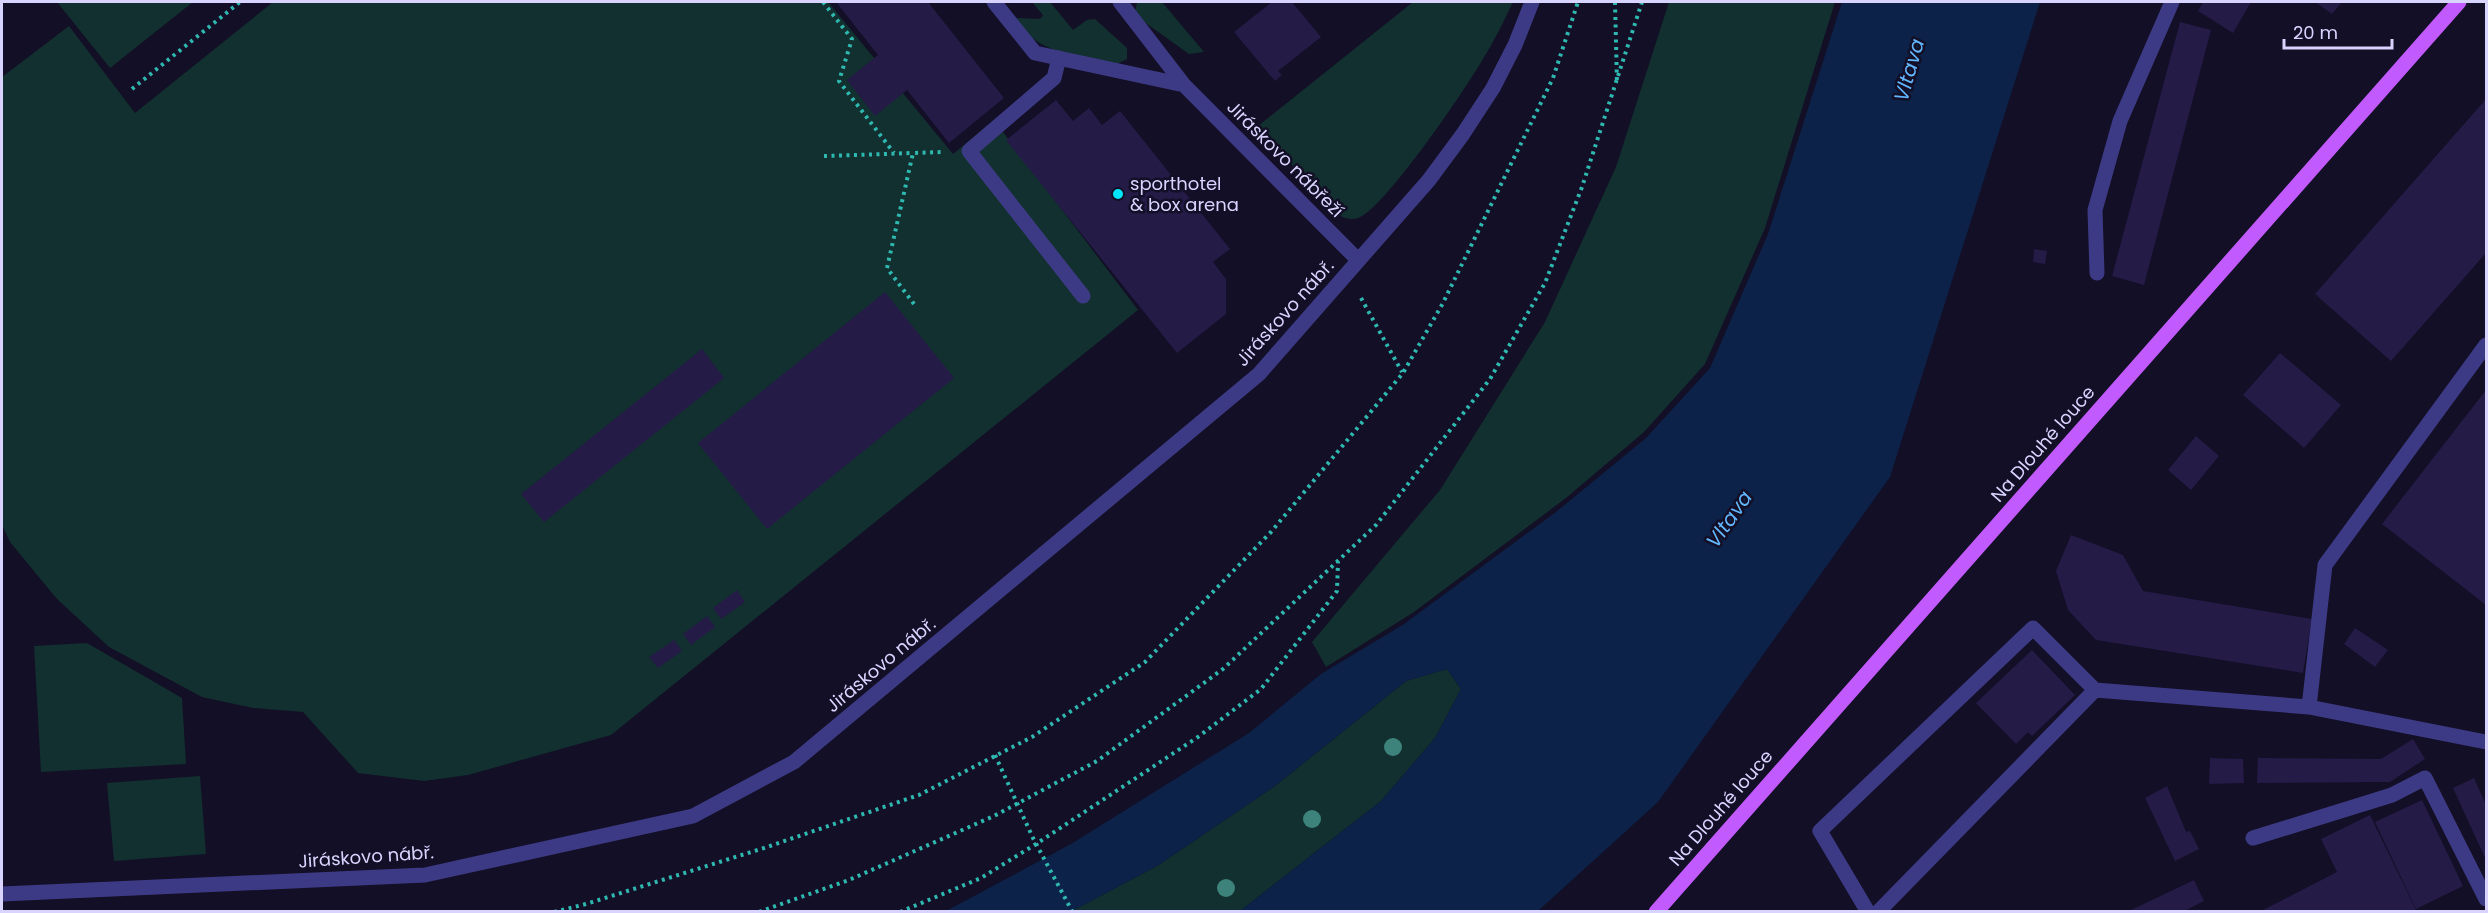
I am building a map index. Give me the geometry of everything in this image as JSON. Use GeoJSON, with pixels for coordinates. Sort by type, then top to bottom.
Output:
{"type":"FeatureCollection","features":[{"type":"Feature","properties":{"kind":"main road","name":"Na Dlouhé louce"},"geometry":{"type":"LineString","coordinates":[[1656,912],[2459,2]]}},
{"type":"Feature","properties":{"kind":"street"},"geometry":{"type":"LineString","coordinates":[[994,2],[1035,53],[1184,85]]}},
{"type":"Feature","properties":{"kind":"street","name":"Jiráskovo nábřeží"},"geometry":{"type":"LineString","coordinates":[[1120,2],[1184,85],[1358,260]]}},
{"type":"Feature","properties":{"kind":"street","name":"Jiráskovo nábř."},"geometry":{"type":"LineString","coordinates":[[2,894],[426,875],[693,816],[794,762],[1259,374],[1429,180],[1463,134],[1493,88],[1515,45],[1532,2]]}},
{"type":"Feature","properties":{"kind":"street"},"geometry":{"type":"LineString","coordinates":[[2097,273],[2095,210],[2120,121],[2172,2]]}},
{"type":"Feature","properties":{"kind":"street"},"geometry":{"type":"LineString","coordinates":[[1059,58],[1054,78],[969,151],[1083,296]]}},
{"type":"Feature","properties":{"kind":"street"},"geometry":{"type":"LineString","coordinates":[[2309,707],[2325,565],[2487,345]]}},
{"type":"Feature","properties":{"kind":"street"},"geometry":{"type":"LineString","coordinates":[[1868,912],[1820,831],[2033,628],[2095,690],[2309,707],[2487,742]]}},
{"type":"Feature","properties":{"kind":"street"},"geometry":{"type":"LineString","coordinates":[[1878,912],[2095,690]]}},
{"type":"Feature","properties":{"kind":"street"},"geometry":{"type":"LineString","coordinates":[[2253,837],[2392,795],[2425,778],[2487,900]]}},
{"type":"Feature","properties":{"kind":"path"},"geometry":{"type":"LineString","coordinates":[[132,89],[240,2]]}},
{"type":"Feature","properties":{"kind":"path"},"geometry":{"type":"LineString","coordinates":[[824,2],[852,39],[839,81],[894,153]]}},
{"type":"Feature","properties":{"kind":"path"},"geometry":{"type":"LineString","coordinates":[[554,912],[753,852],[919,795],[1032,737],[1145,662],[1271,532],[1403,373],[1443,303],[1553,78],[1578,2]]}},
{"type":"Feature","properties":{"kind":"path"},"geometry":{"type":"LineString","coordinates":[[1615,2],[1617,87]]}},
{"type":"Feature","properties":{"kind":"path"},"geometry":{"type":"LineString","coordinates":[[759,912],[849,880],[1017,804],[1097,761],[1223,669],[1376,525],[1490,379],[1545,283],[1617,87],[1642,2]]}},
{"type":"Feature","properties":{"kind":"path"},"geometry":{"type":"LineString","coordinates":[[824,156],[969,151]]}},
{"type":"Feature","properties":{"kind":"path"},"geometry":{"type":"LineString","coordinates":[[913,153],[887,268],[914,304]]}},
{"type":"Feature","properties":{"kind":"path"},"geometry":{"type":"LineString","coordinates":[[1347,273],[1403,373]]}},
{"type":"Feature","properties":{"kind":"path"},"geometry":{"type":"LineString","coordinates":[[900,912],[981,878],[1198,737],[1261,689],[1337,591],[1338,561]]}},
{"type":"Feature","properties":{"kind":"path"},"geometry":{"type":"LineString","coordinates":[[994,755],[1036,844],[1072,911]]}},
{"type":"Feature","properties":{"kind":"green space"},"geometry":{"type":"Polygon","coordinates":[[[57,2],[193,2],[110,68],[57,2]]]}},
{"type":"Feature","properties":{"kind":"green space"},"geometry":{"type":"Polygon","coordinates":[[[273,2],[828,2],[953,154],[994,120],[1138,310],[611,735],[468,775],[424,781],[358,773],[303,712],[253,708],[202,697],[109,647],[57,599],[10,542],[2,525],[2,77],[69,26],[135,113],[273,2]]]}},
{"type":"Feature","properties":{"kind":"green space"},"geometry":{"type":"Polygon","coordinates":[[[1032,2],[1050,2],[1073,30],[1087,20],[1095,19],[1127,48],[1127,59],[1113,66],[1058,51],[1032,38],[1017,18],[1040,19],[1043,15],[1032,2]]]}},
{"type":"Feature","properties":{"kind":"green space"},"geometry":{"type":"Polygon","coordinates":[[[1137,2],[1162,2],[1204,52],[1189,54],[1140,19],[1135,13],[1137,2]]]}},
{"type":"Feature","properties":{"kind":"green space"},"geometry":{"type":"Polygon","coordinates":[[[1413,2],[1513,2],[1474,74],[1404,172],[1370,210],[1358,218],[1344,218],[1332,211],[1258,126],[1413,2]]]}},
{"type":"Feature","properties":{"kind":"green space"},"geometry":{"type":"Polygon","coordinates":[[[1669,2],[1835,2],[1765,228],[1705,364],[1644,432],[1566,498],[1414,612],[1326,667],[1312,642],[1440,490],[1545,322],[1616,167],[1669,2]]]}},
{"type":"Feature","properties":{"kind":"green space"},"geometry":{"type":"Polygon","coordinates":[[[87,643],[182,698],[186,764],[41,772],[34,646],[87,643]]]}},
{"type":"Feature","properties":{"kind":"green space"},"geometry":{"type":"Polygon","coordinates":[[[1447,669],[1461,689],[1435,738],[1381,801],[1240,911],[1070,912],[1157,866],[1275,786],[1406,681],[1447,669]]]}},
{"type":"Feature","properties":{"kind":"green space"},"geometry":{"type":"Polygon","coordinates":[[[200,776],[206,854],[114,861],[107,783],[200,776]]]}},
{"type":"Feature","properties":{"kind":"water","name":"Vltava"},"geometry":{"type":"Polygon","coordinates":[[[1842,2],[2040,2],[1890,477],[1658,802],[1538,911],[1240,911],[1381,801],[1435,738],[1461,689],[1447,669],[1406,681],[1275,786],[1157,866],[1072,911],[946,911],[1071,844],[1249,733],[1321,674],[1404,624],[1556,512],[1646,438],[1710,368],[1768,234],[1842,2]]]}},
{"type":"Feature","properties":{"kind":"building"},"geometry":{"type":"Polygon","coordinates":[[[836,2],[928,2],[1004,98],[949,143],[907,90],[875,116],[847,80],[878,55],[836,2]]]}},
{"type":"Feature","properties":{"kind":"building"},"geometry":{"type":"Polygon","coordinates":[[[1272,2],[1292,2],[1321,37],[1278,71],[1282,75],[1275,81],[1234,32],[1272,2]]]}},
{"type":"Feature","properties":{"kind":"building"},"geometry":{"type":"Polygon","coordinates":[[[2203,2],[2251,2],[2233,33],[2198,11],[2203,2]]]}},
{"type":"Feature","properties":{"kind":"building"},"geometry":{"type":"Polygon","coordinates":[[[2315,2],[2342,2],[2332,14],[2315,2]]]}},
{"type":"Feature","properties":{"kind":"building"},"geometry":{"type":"Polygon","coordinates":[[[2180,22],[2211,30],[2144,285],[2112,276],[2180,22]]]}},
{"type":"Feature","properties":{"kind":"building"},"geometry":{"type":"Polygon","coordinates":[[[2486,99],[2486,253],[2391,361],[2315,294],[2486,99]]]}},
{"type":"Feature","properties":{"kind":"building","name":"sporthotel & box arena"},"geometry":{"type":"Polygon","coordinates":[[[1056,100],[1073,121],[1089,108],[1102,125],[1120,111],[1230,249],[1213,262],[1226,279],[1226,314],[1177,353],[1006,140],[1056,100]]]}},
{"type":"Feature","properties":{"kind":"building"},"geometry":{"type":"Polygon","coordinates":[[[2034,249],[2047,251],[2045,264],[2033,262],[2034,249]]]}},
{"type":"Feature","properties":{"kind":"building"},"geometry":{"type":"Polygon","coordinates":[[[885,292],[954,378],[767,529],[698,443],[885,292]]]}},
{"type":"Feature","properties":{"kind":"building"},"geometry":{"type":"Polygon","coordinates":[[[702,349],[724,378],[544,522],[521,494],[702,349]]]}},
{"type":"Feature","properties":{"kind":"building"},"geometry":{"type":"Polygon","coordinates":[[[2280,353],[2341,405],[2304,448],[2243,395],[2280,353]]]}},
{"type":"Feature","properties":{"kind":"building"},"geometry":{"type":"Polygon","coordinates":[[[2486,390],[2486,605],[2382,524],[2486,390]]]}},
{"type":"Feature","properties":{"kind":"building"},"geometry":{"type":"Polygon","coordinates":[[[2196,436],[2219,456],[2191,490],[2168,470],[2196,436]]]}},
{"type":"Feature","properties":{"kind":"building"},"geometry":{"type":"Polygon","coordinates":[[[2071,535],[2123,555],[2143,591],[2312,619],[2303,673],[2096,640],[2068,610],[2056,571],[2071,535]]]}},
{"type":"Feature","properties":{"kind":"building"},"geometry":{"type":"Polygon","coordinates":[[[737,590],[745,602],[721,619],[713,608],[737,590]]]}},
{"type":"Feature","properties":{"kind":"building"},"geometry":{"type":"Polygon","coordinates":[[[707,616],[715,627],[691,645],[683,634],[707,616]]]}},
{"type":"Feature","properties":{"kind":"building"},"geometry":{"type":"Polygon","coordinates":[[[2355,628],[2388,650],[2375,667],[2344,644],[2355,628]]]}},
{"type":"Feature","properties":{"kind":"building"},"geometry":{"type":"Polygon","coordinates":[[[674,640],[682,651],[658,668],[649,657],[674,640]]]}},
{"type":"Feature","properties":{"kind":"building"},"geometry":{"type":"Polygon","coordinates":[[[2032,650],[2075,695],[2032,736],[2028,732],[2016,744],[1976,703],[2032,650]]]}},
{"type":"Feature","properties":{"kind":"building"},"geometry":{"type":"Polygon","coordinates":[[[2413,739],[2425,759],[2390,782],[2257,783],[2258,758],[2381,759],[2413,739]]]}},
{"type":"Feature","properties":{"kind":"building"},"geometry":{"type":"Polygon","coordinates":[[[2210,758],[2243,759],[2244,783],[2209,784],[2210,758]]]}},
{"type":"Feature","properties":{"kind":"building"},"geometry":{"type":"Polygon","coordinates":[[[2474,778],[2486,805],[2486,860],[2453,788],[2474,778]]]}},
{"type":"Feature","properties":{"kind":"building"},"geometry":{"type":"Polygon","coordinates":[[[2167,786],[2186,832],[2190,831],[2199,849],[2175,861],[2145,798],[2167,786]]]}},
{"type":"Feature","properties":{"kind":"building"},"geometry":{"type":"Polygon","coordinates":[[[2422,800],[2463,886],[2416,909],[2375,822],[2422,800]]]}},
{"type":"Feature","properties":{"kind":"building"},"geometry":{"type":"Polygon","coordinates":[[[2370,815],[2417,912],[2259,912],[2337,872],[2321,839],[2370,815]]]}},
{"type":"Feature","properties":{"kind":"building"},"geometry":{"type":"Polygon","coordinates":[[[2194,880],[2204,901],[2182,912],[2127,912],[2194,880]]]}},
{"type":"Feature","properties":{"kind":"place","name":"sporthotel & box arena"},"geometry":{"type":"Point","coordinates":[1118,194]}}]}
